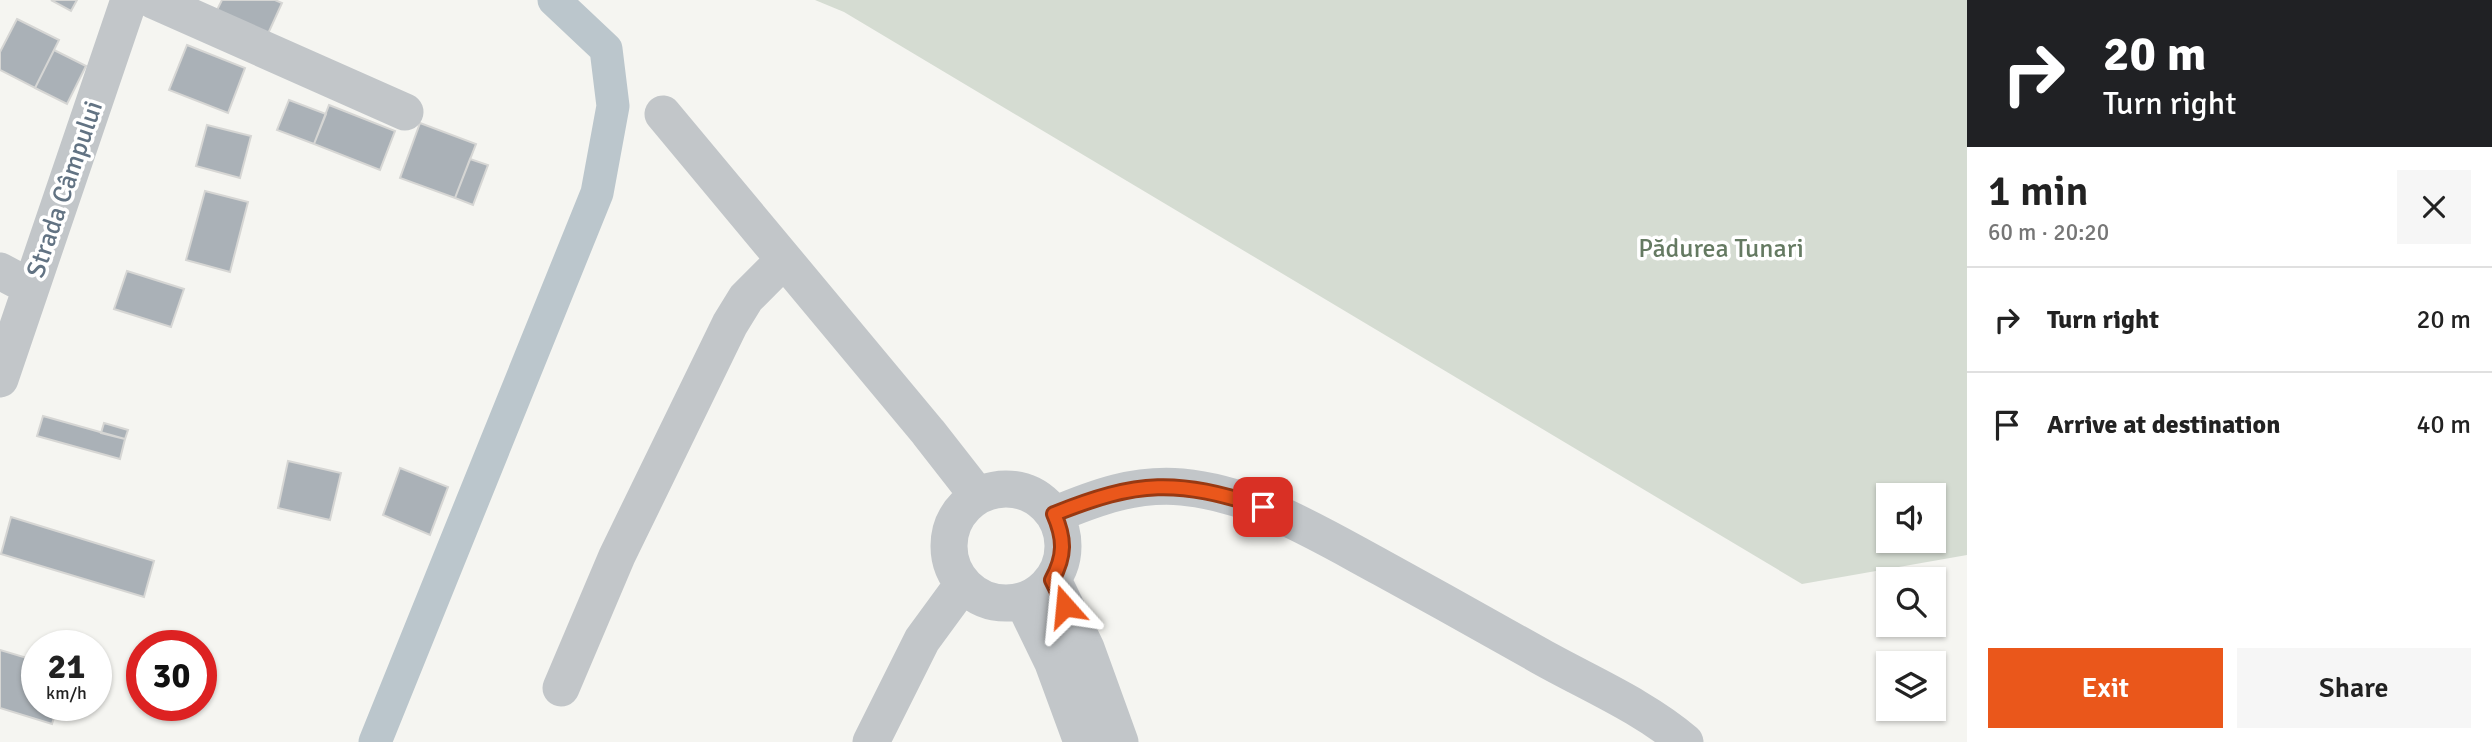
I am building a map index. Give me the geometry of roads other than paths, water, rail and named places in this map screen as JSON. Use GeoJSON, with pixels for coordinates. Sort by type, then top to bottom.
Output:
{"type":"FeatureCollection","features":[{"type":"Feature","properties":{"kind":"street","name":"Strada Câmpului"},"geometry":{"type":"LineString","coordinates":[[0,379],[15,279],[129,0]]}},
{"type":"Feature","properties":{"kind":"street"},"geometry":{"type":"LineString","coordinates":[[153,0],[405,112]]}},
{"type":"Feature","properties":{"kind":"street"},"geometry":{"type":"LineString","coordinates":[[663,114],[978,496]]}},
{"type":"Feature","properties":{"kind":"street"},"geometry":{"type":"LineString","coordinates":[[561,688],[617,556],[730,324],[746,298],[784,260]]}},
{"type":"Feature","properties":{"kind":"street"},"geometry":{"type":"LineString","coordinates":[[1054,514],[1098,496],[1141,487],[1182,487],[1224,494],[1263,507],[1316,532],[1497,632],[1647,716],[1685,742]]}},
{"type":"Feature","properties":{"kind":"street"},"geometry":{"type":"LineString","coordinates":[[1011,489],[1035,498],[1054,514],[1062,531],[1064,548],[1061,565],[1052,580],[1039,593],[1023,601],[1005,603],[986,600],[964,584],[950,560],[949,542],[953,524],[963,508],[978,496],[994,490],[1011,489]]}},
{"type":"Feature","properties":{"kind":"street"},"geometry":{"type":"LineString","coordinates":[[1052,580],[1086,648],[1120,742]]}},
{"type":"Feature","properties":{"kind":"street"},"geometry":{"type":"LineString","coordinates":[[871,742],[922,640],[964,584]]}},
{"type":"Feature","properties":{"kind":"street"},"geometry":{"type":"LineString","coordinates":[[1023,601],[1053,663],[1082,742]]}},
{"type":"Feature","properties":{"kind":"waterway"},"geometry":{"type":"LineString","coordinates":[[375,742],[597,193],[613,106],[606,49],[554,0]]}},
{"type":"Feature","properties":{"kind":"park label","name":"Pădurea Tunari"},"geometry":{"type":"Point","coordinates":[1721,248]}}]}
